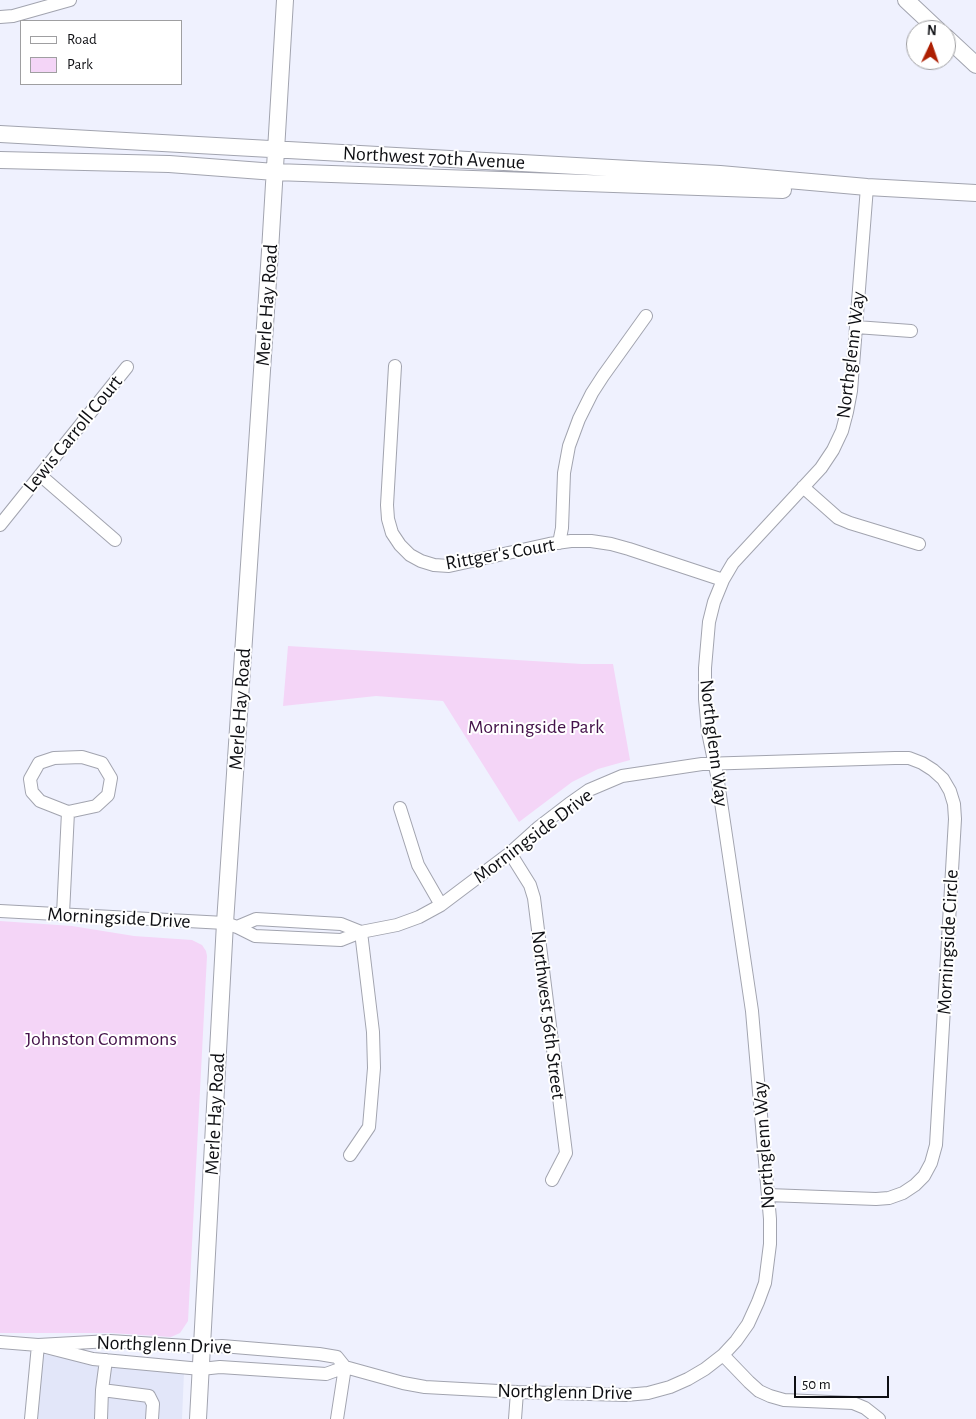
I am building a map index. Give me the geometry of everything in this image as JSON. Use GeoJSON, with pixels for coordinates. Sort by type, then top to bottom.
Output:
{"type":"FeatureCollection","features":[{"type":"Feature","properties":{"kind":"main road","name":"Merle Hay Road"},"geometry":{"type":"LineString","coordinates":[[198,1419],[231,925],[285,0]]}},
{"type":"Feature","properties":{"kind":"main road"},"geometry":{"type":"LineString","coordinates":[[906,0],[927,20]]}},
{"type":"Feature","properties":{"kind":"main road"},"geometry":{"type":"LineString","coordinates":[[956,46],[976,65]]}},
{"type":"Feature","properties":{"kind":"main road","name":"Northwest 70th Avenue"},"geometry":{"type":"LineString","coordinates":[[0,134],[710,174],[867,187],[976,192]]}},
{"type":"Feature","properties":{"kind":"main road","name":"Northwest 70th Avenue"},"geometry":{"type":"LineString","coordinates":[[0,160],[169,164],[275,172],[828,192],[867,187]]}},
{"type":"Feature","properties":{"kind":"street"},"geometry":{"type":"LineString","coordinates":[[0,17],[13,16],[70,0]]}},
{"type":"Feature","properties":{"kind":"street","name":"Northglenn Way"},"geometry":{"type":"LineString","coordinates":[[765,1283],[770,1244],[768,1195],[752,1011],[715,764],[708,732],[705,668],[708,622],[723,580],[733,563],[821,468],[833,450],[842,431],[851,391],[867,187]]}},
{"type":"Feature","properties":{"kind":"street"},"geometry":{"type":"LineString","coordinates":[[559,543],[562,528],[564,473],[569,446],[579,419],[592,392],[646,316]]}},
{"type":"Feature","properties":{"kind":"street"},"geometry":{"type":"LineString","coordinates":[[856,327],[911,331]]}},
{"type":"Feature","properties":{"kind":"street","name":"Rittger's Court"},"geometry":{"type":"LineString","coordinates":[[395,366],[387,505],[388,519],[392,533],[410,555],[434,565],[449,566],[559,543],[591,541],[611,544],[723,580]]}},
{"type":"Feature","properties":{"kind":"street","name":"Lewis Carroll Court"},"geometry":{"type":"LineString","coordinates":[[0,525],[127,367]]}},
{"type":"Feature","properties":{"kind":"street"},"geometry":{"type":"LineString","coordinates":[[40,475],[115,540]]}},
{"type":"Feature","properties":{"kind":"street"},"geometry":{"type":"LineString","coordinates":[[803,487],[838,518],[919,544]]}},
{"type":"Feature","properties":{"kind":"street"},"geometry":{"type":"LineString","coordinates":[[82,757],[102,763],[111,778],[108,795],[96,806],[68,812],[40,801],[32,792],[30,779],[39,763],[54,758],[82,757]]}},
{"type":"Feature","properties":{"kind":"street","name":"Morningside Circle"},"geometry":{"type":"LineString","coordinates":[[715,764],[909,758],[922,763],[943,779],[950,791],[954,804],[955,819],[936,1145],[932,1163],[924,1176],[915,1185],[903,1193],[889,1198],[768,1195]]}},
{"type":"Feature","properties":{"kind":"street","name":"Morningside Drive"},"geometry":{"type":"LineString","coordinates":[[0,911],[231,925],[255,936],[341,940],[361,932],[397,925],[419,917],[441,905],[510,853],[568,804],[589,790],[608,781],[622,776],[650,771],[715,764]]}},
{"type":"Feature","properties":{"kind":"street"},"geometry":{"type":"LineString","coordinates":[[400,808],[418,865],[441,905]]}},
{"type":"Feature","properties":{"kind":"street"},"geometry":{"type":"LineString","coordinates":[[63,914],[68,812]]}},
{"type":"Feature","properties":{"kind":"street","name":"Northwest 56th Street"},"geometry":{"type":"LineString","coordinates":[[510,853],[527,879],[534,898],[566,1153],[552,1180]]}},
{"type":"Feature","properties":{"kind":"street"},"geometry":{"type":"LineString","coordinates":[[350,1155],[369,1127],[374,1068],[373,1032],[361,932]]}},
{"type":"Feature","properties":{"kind":"street","name":"Northglenn Drive"},"geometry":{"type":"LineString","coordinates":[[38,1345],[93,1359],[201,1369],[220,1367],[326,1374],[346,1367],[403,1383],[425,1387],[618,1395],[648,1393],[688,1380],[723,1354],[736,1341],[748,1324],[765,1283]]}},
{"type":"Feature","properties":{"kind":"street","name":"Northglenn Drive"},"geometry":{"type":"LineString","coordinates":[[0,1342],[38,1345],[110,1341],[202,1347],[222,1346],[338,1357],[346,1367]]}},
{"type":"Feature","properties":{"kind":"street"},"geometry":{"type":"LineString","coordinates":[[31,1419],[38,1345]]}},
{"type":"Feature","properties":{"kind":"street"},"geometry":{"type":"LineString","coordinates":[[723,1354],[759,1391],[770,1396],[784,1400],[853,1403],[865,1408],[879,1419]]}},
{"type":"Feature","properties":{"kind":"street"},"geometry":{"type":"LineString","coordinates":[[101,1419],[106,1360]]}},
{"type":"Feature","properties":{"kind":"street"},"geometry":{"type":"LineString","coordinates":[[337,1419],[346,1367]]}},
{"type":"Feature","properties":{"kind":"street"},"geometry":{"type":"LineString","coordinates":[[102,1390],[149,1396],[152,1404],[152,1419]]}},
{"type":"Feature","properties":{"kind":"street"},"geometry":{"type":"LineString","coordinates":[[515,1419],[517,1392]]}},
{"type":"Feature","properties":{"kind":"shaded area"},"geometry":{"type":"Polygon","coordinates":[[[37,1353],[88,1362],[184,1372],[182,1419],[33,1419],[37,1353]]]}},
{"type":"Feature","properties":{"kind":"green space","name":"Morningside Park"},"geometry":{"type":"Polygon","coordinates":[[[288,646],[582,664],[613,664],[630,760],[598,769],[572,782],[519,822],[443,701],[376,696],[283,706],[288,646]]]}},
{"type":"Feature","properties":{"kind":"green space","name":"Johnston Commons"},"geometry":{"type":"Polygon","coordinates":[[[0,921],[72,926],[134,936],[192,940],[202,945],[206,951],[188,1321],[180,1333],[171,1337],[111,1333],[0,1333],[0,921]]]}}]}
